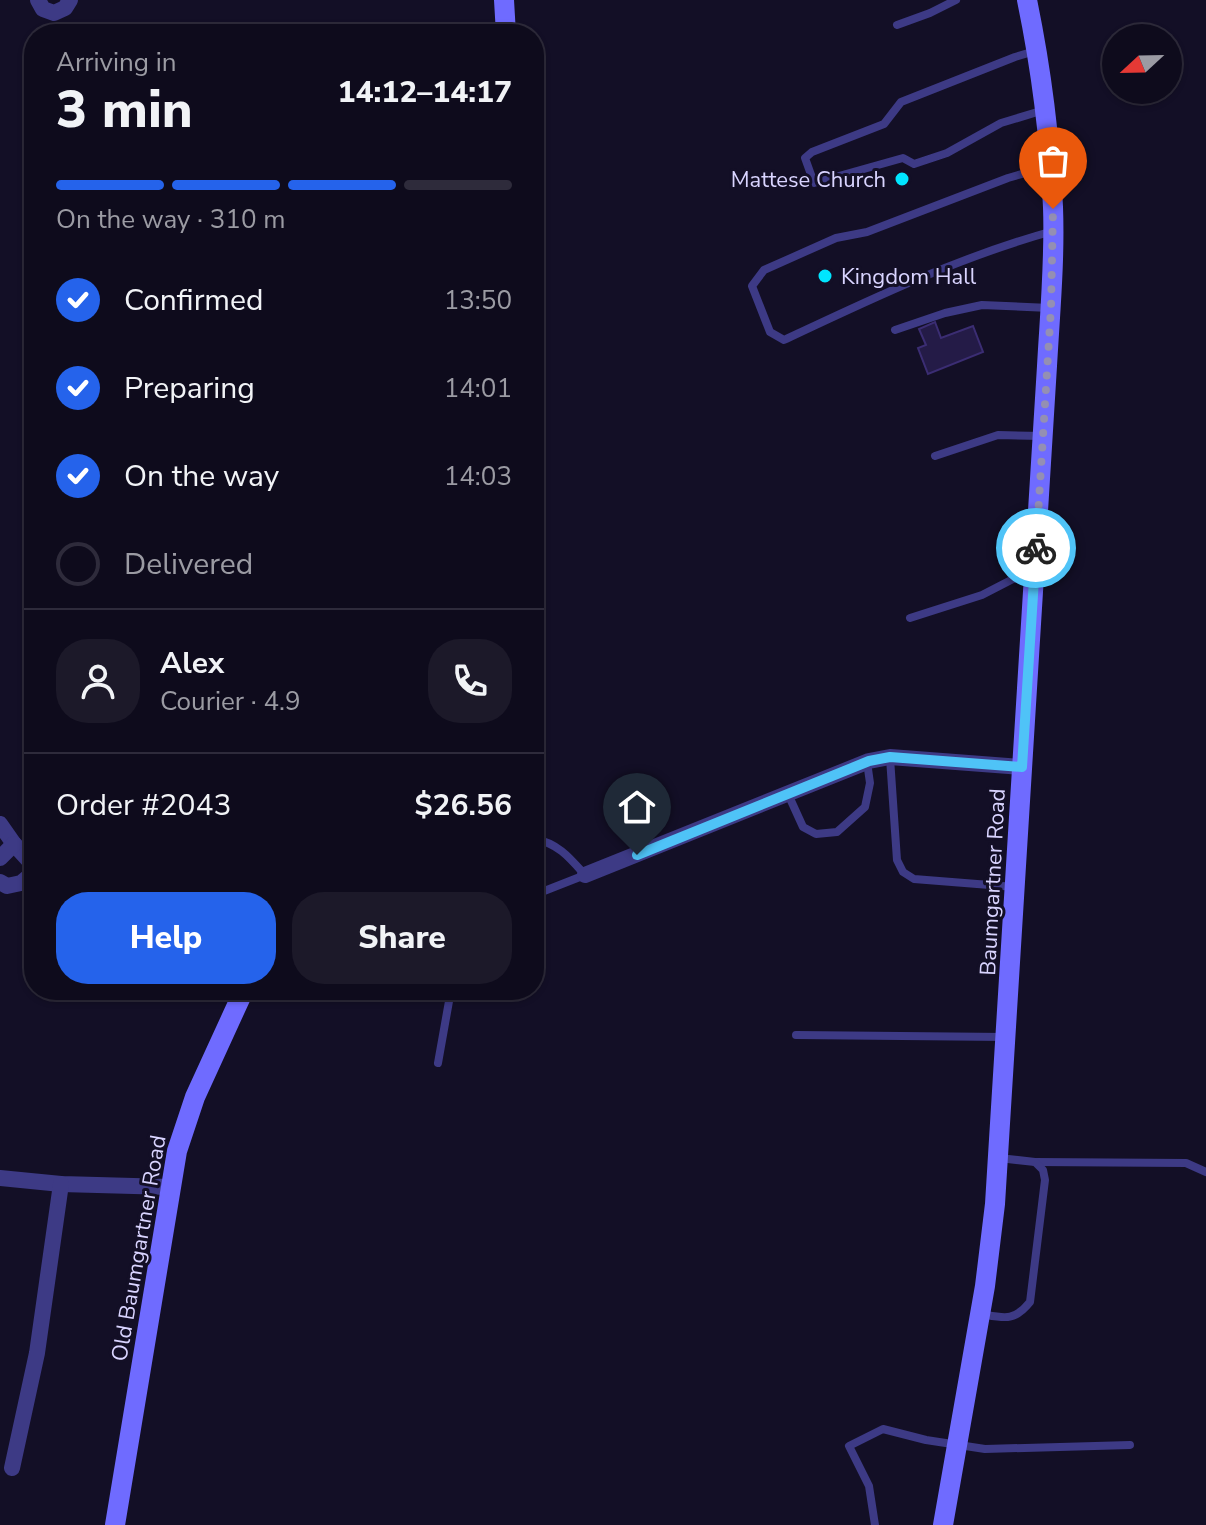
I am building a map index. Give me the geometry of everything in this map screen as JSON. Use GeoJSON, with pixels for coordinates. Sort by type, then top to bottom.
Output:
{"type":"FeatureCollection","features":[{"type":"Feature","properties":{"kind":"main road"},"geometry":{"type":"LineString","coordinates":[[504,0],[505,24]]}},
{"type":"Feature","properties":{"kind":"main road","name":"Baumgartner Road"},"geometry":{"type":"LineString","coordinates":[[943,1525],[990,1249],[999,1158],[1051,308],[1051,166],[1027,0]]}},
{"type":"Feature","properties":{"kind":"main road","name":"Old Baumgartner Road"},"geometry":{"type":"LineString","coordinates":[[115,1525],[177,1151],[195,1097],[239,1000]]}},
{"type":"Feature","properties":{"kind":"street"},"geometry":{"type":"LineString","coordinates":[[38,0],[43,9],[54,13],[65,8],[70,0]]}},
{"type":"Feature","properties":{"kind":"street"},"geometry":{"type":"LineString","coordinates":[[585,875],[867,762],[890,757],[1022,767]]}},
{"type":"Feature","properties":{"kind":"street"},"geometry":{"type":"LineString","coordinates":[[0,824],[24,855]]}},
{"type":"Feature","properties":{"kind":"street"},"geometry":{"type":"LineString","coordinates":[[0,858],[14,844]]}},
{"type":"Feature","properties":{"kind":"street"},"geometry":{"type":"LineString","coordinates":[[0,882],[7,886],[24,880]]}},
{"type":"Feature","properties":{"kind":"street"},"geometry":{"type":"LineString","coordinates":[[0,1178],[61,1184],[170,1187]]}},
{"type":"Feature","properties":{"kind":"street"},"geometry":{"type":"LineString","coordinates":[[12,1468],[37,1353],[61,1184]]}},
{"type":"Feature","properties":{"kind":"lane"},"geometry":{"type":"LineString","coordinates":[[897,25],[956,0]]}},
{"type":"Feature","properties":{"kind":"lane"},"geometry":{"type":"LineString","coordinates":[[1036,51],[901,102],[884,124],[812,152],[805,158],[814,183],[903,158],[914,164],[947,153],[1001,123],[1045,109]]}},
{"type":"Feature","properties":{"kind":"lane"},"geometry":{"type":"LineString","coordinates":[[1051,166],[1008,178],[867,232],[836,238],[764,270],[752,286],[770,332],[784,340],[890,290],[1010,243],[1053,231]]}},
{"type":"Feature","properties":{"kind":"lane"},"geometry":{"type":"LineString","coordinates":[[895,330],[945,313],[982,305],[1051,308]]}},
{"type":"Feature","properties":{"kind":"lane"},"geometry":{"type":"LineString","coordinates":[[935,456],[998,435],[1043,436]]}},
{"type":"Feature","properties":{"kind":"lane"},"geometry":{"type":"LineString","coordinates":[[910,618],[982,595],[1013,579],[1034,576]]}},
{"type":"Feature","properties":{"kind":"lane"},"geometry":{"type":"LineString","coordinates":[[890,757],[897,860],[903,872],[914,879],[1016,887]]}},
{"type":"Feature","properties":{"kind":"lane"},"geometry":{"type":"LineString","coordinates":[[788,794],[803,827],[816,834],[837,832],[865,807],[870,783],[867,762]]}},
{"type":"Feature","properties":{"kind":"lane"},"geometry":{"type":"LineString","coordinates":[[544,841],[565,852],[585,875],[544,891]]}},
{"type":"Feature","properties":{"kind":"lane"},"geometry":{"type":"LineString","coordinates":[[438,1063],[449,1000]]}},
{"type":"Feature","properties":{"kind":"lane"},"geometry":{"type":"LineString","coordinates":[[796,1035],[1007,1037]]}},
{"type":"Feature","properties":{"kind":"lane"},"geometry":{"type":"LineString","coordinates":[[999,1158],[1035,1162],[1186,1163],[1206,1172]]}},
{"type":"Feature","properties":{"kind":"lane"},"geometry":{"type":"LineString","coordinates":[[980,1314],[1013,1317],[1022,1313],[1030,1302],[1045,1180],[1043,1170],[1035,1162]]}},
{"type":"Feature","properties":{"kind":"lane"},"geometry":{"type":"LineString","coordinates":[[875,1525],[869,1486],[849,1446],[883,1429],[926,1440],[985,1449],[1130,1445]]}},
{"type":"Feature","properties":{"kind":"building"},"geometry":{"type":"Polygon","coordinates":[[[935,322],[941,338],[973,326],[983,352],[928,374],[918,348],[926,345],[919,329],[935,322]]]}},
{"type":"Feature","properties":{"kind":"way so far"},"geometry":{"type":"LineString","coordinates":[[1036,548],[1051,308],[1053,209]]}},
{"type":"Feature","properties":{"kind":"place","name":"Mattese Church"},"geometry":{"type":"Point","coordinates":[902,179]}},
{"type":"Feature","properties":{"kind":"place","name":"Kingdom Hall"},"geometry":{"type":"Point","coordinates":[825,276]}},
{"type":"Feature","properties":{"kind":"route"},"geometry":{"type":"LineString","coordinates":[[637,855],[869,761],[890,757],[1022,767],[1036,548]]}}]}
